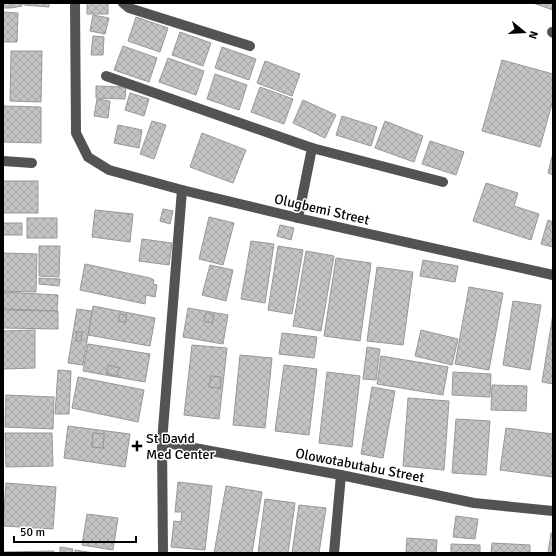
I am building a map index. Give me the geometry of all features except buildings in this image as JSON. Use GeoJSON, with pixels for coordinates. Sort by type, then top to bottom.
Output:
{"type":"FeatureCollection","features":[{"type":"Feature","properties":{"kind":"street","name":"Olugbemi Street"},"geometry":{"type":"LineString","coordinates":[[75,3],[76,133],[88,157],[109,170],[182,190],[298,218],[553,274]]}},
{"type":"Feature","properties":{"kind":"street"},"geometry":{"type":"LineString","coordinates":[[123,3],[128,8],[250,46]]}},
{"type":"Feature","properties":{"kind":"street"},"geometry":{"type":"LineString","coordinates":[[106,76],[312,148],[443,182]]}},
{"type":"Feature","properties":{"kind":"street"},"geometry":{"type":"LineString","coordinates":[[298,218],[312,148]]}},
{"type":"Feature","properties":{"kind":"street"},"geometry":{"type":"LineString","coordinates":[[3,160],[32,163]]}},
{"type":"Feature","properties":{"kind":"street"},"geometry":{"type":"LineString","coordinates":[[163,553],[162,442],[182,190]]}},
{"type":"Feature","properties":{"kind":"street","name":"Olowotabutabu Street"},"geometry":{"type":"LineString","coordinates":[[162,442],[341,475],[474,503],[553,511]]}},
{"type":"Feature","properties":{"kind":"street"},"geometry":{"type":"LineString","coordinates":[[334,553],[341,475]]}},
{"type":"Feature","properties":{"kind":"place","name":"St David Med Center"},"geometry":{"type":"Point","coordinates":[137,446]}}]}
